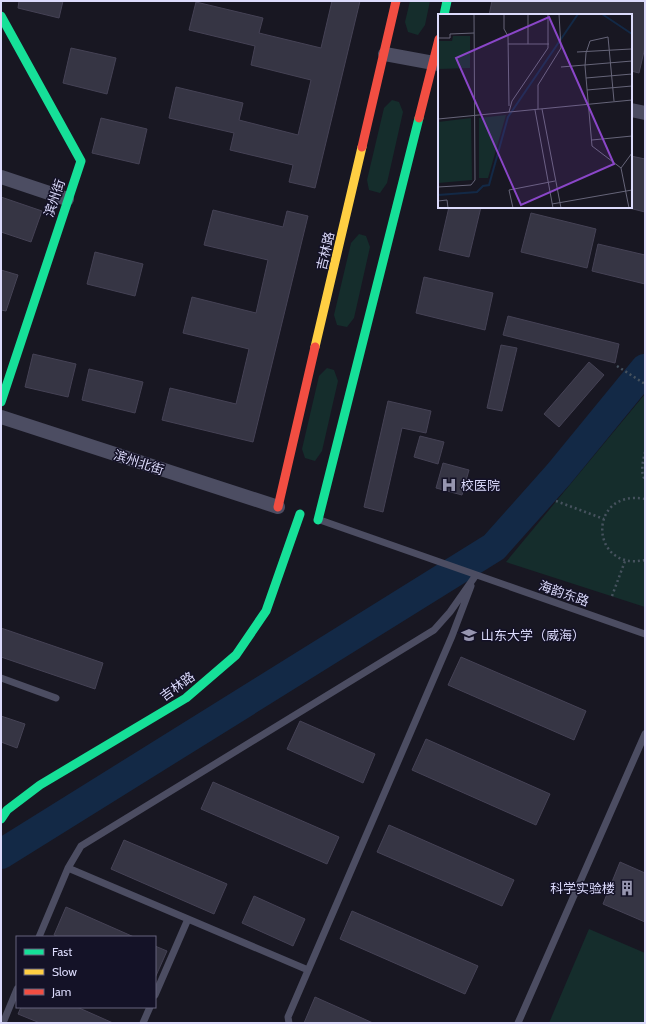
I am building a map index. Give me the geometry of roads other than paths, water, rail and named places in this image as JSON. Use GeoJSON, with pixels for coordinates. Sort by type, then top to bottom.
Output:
{"type":"FeatureCollection","features":[{"type":"Feature","properties":{"kind":"main road","name":"吉林路"},"geometry":{"type":"LineString","coordinates":[[299,514],[396,1]]}},
{"type":"Feature","properties":{"kind":"main road"},"geometry":{"type":"LineString","coordinates":[[444,14],[447,1]]}},
{"type":"Feature","properties":{"kind":"main road","name":"滨州街"},"geometry":{"type":"LineString","coordinates":[[1,16],[80,161],[1,402]]}},
{"type":"Feature","properties":{"kind":"main road","name":"吉林路"},"geometry":{"type":"LineString","coordinates":[[1,819],[7,810],[40,785],[186,698],[236,655],[266,611],[299,514],[437,63],[438,51]]}},
{"type":"Feature","properties":{"kind":"street"},"geometry":{"type":"LineString","coordinates":[[385,54],[437,63]]}},
{"type":"Feature","properties":{"kind":"street"},"geometry":{"type":"LineString","coordinates":[[632,110],[645,114]]}},
{"type":"Feature","properties":{"kind":"street"},"geometry":{"type":"LineString","coordinates":[[1,177],[67,199]]}},
{"type":"Feature","properties":{"kind":"street","name":"滨州北街"},"geometry":{"type":"LineString","coordinates":[[1,417],[299,514]]}},
{"type":"Feature","properties":{"kind":"lane","name":"海韵东路"},"geometry":{"type":"LineString","coordinates":[[299,514],[645,634]]}},
{"type":"Feature","properties":{"kind":"lane"},"geometry":{"type":"LineString","coordinates":[[39,936],[68,868],[81,846],[434,630],[450,612],[476,575]]}},
{"type":"Feature","properties":{"kind":"lane"},"geometry":{"type":"LineString","coordinates":[[289,1023],[288,1018],[308,970],[452,636],[476,575]]}},
{"type":"Feature","properties":{"kind":"lane"},"geometry":{"type":"LineString","coordinates":[[1,678],[56,698]]}},
{"type":"Feature","properties":{"kind":"lane"},"geometry":{"type":"LineString","coordinates":[[518,1023],[645,734]]}},
{"type":"Feature","properties":{"kind":"lane"},"geometry":{"type":"LineString","coordinates":[[68,868],[308,970]]}},
{"type":"Feature","properties":{"kind":"lane"},"geometry":{"type":"LineString","coordinates":[[156,993],[188,919]]}},
{"type":"Feature","properties":{"kind":"lane"},"geometry":{"type":"LineString","coordinates":[[3,1023],[16,991]]}},
{"type":"Feature","properties":{"kind":"lane"},"geometry":{"type":"LineString","coordinates":[[143,1023],[150,1008]]}},
{"type":"Feature","properties":{"kind":"waterway"},"geometry":{"type":"LineString","coordinates":[[1,854],[494,547],[559,474],[645,369]]}},
{"type":"Feature","properties":{"kind":"place","name":"校医院"},"geometry":{"type":"Point","coordinates":[449,485]}},
{"type":"Feature","properties":{"kind":"place","name":"山东大学（威海）"},"geometry":{"type":"Point","coordinates":[469,635]}},
{"type":"Feature","properties":{"kind":"place","name":"科学实验楼"},"geometry":{"type":"Point","coordinates":[627,888]}}]}
